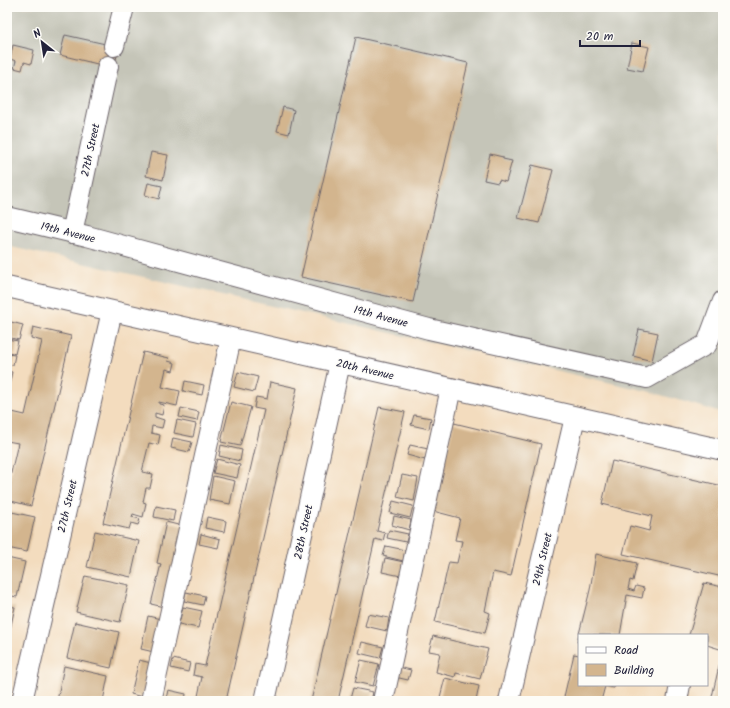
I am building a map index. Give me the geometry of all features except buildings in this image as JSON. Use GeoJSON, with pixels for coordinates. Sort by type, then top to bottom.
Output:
{"type":"FeatureCollection","features":[{"type":"Feature","properties":{"kind":"street"},"geometry":{"type":"LineString","coordinates":[[114,46],[124,7]]}},
{"type":"Feature","properties":{"kind":"street","name":"27th Street"},"geometry":{"type":"LineString","coordinates":[[72,233],[108,66]]}},
{"type":"Feature","properties":{"kind":"street","name":"19th Avenue"},"geometry":{"type":"LineString","coordinates":[[7,218],[72,233],[429,329],[647,378],[706,344],[723,302]]}},
{"type":"Feature","properties":{"kind":"street","name":"20th Avenue"},"geometry":{"type":"LineString","coordinates":[[7,287],[723,450]]}},
{"type":"Feature","properties":{"kind":"street","name":"27th Street"},"geometry":{"type":"LineString","coordinates":[[22,701],[112,311]]}},
{"type":"Feature","properties":{"kind":"street"},"geometry":{"type":"LineString","coordinates":[[151,701],[232,338]]}},
{"type":"Feature","properties":{"kind":"street","name":"28th Street"},"geometry":{"type":"LineString","coordinates":[[265,701],[340,363]]}},
{"type":"Feature","properties":{"kind":"street"},"geometry":{"type":"LineString","coordinates":[[383,701],[451,388]]}},
{"type":"Feature","properties":{"kind":"street","name":"29th Street"},"geometry":{"type":"LineString","coordinates":[[509,701],[575,417]]}},
{"type":"Feature","properties":{"kind":"street"},"geometry":{"type":"LineString","coordinates":[[677,701],[680,686]]}},
{"type":"Feature","properties":{"kind":"shaded area"},"geometry":{"type":"Polygon","coordinates":[[[7,7],[723,7],[723,413],[647,391],[7,246],[7,7]]]}}]}
